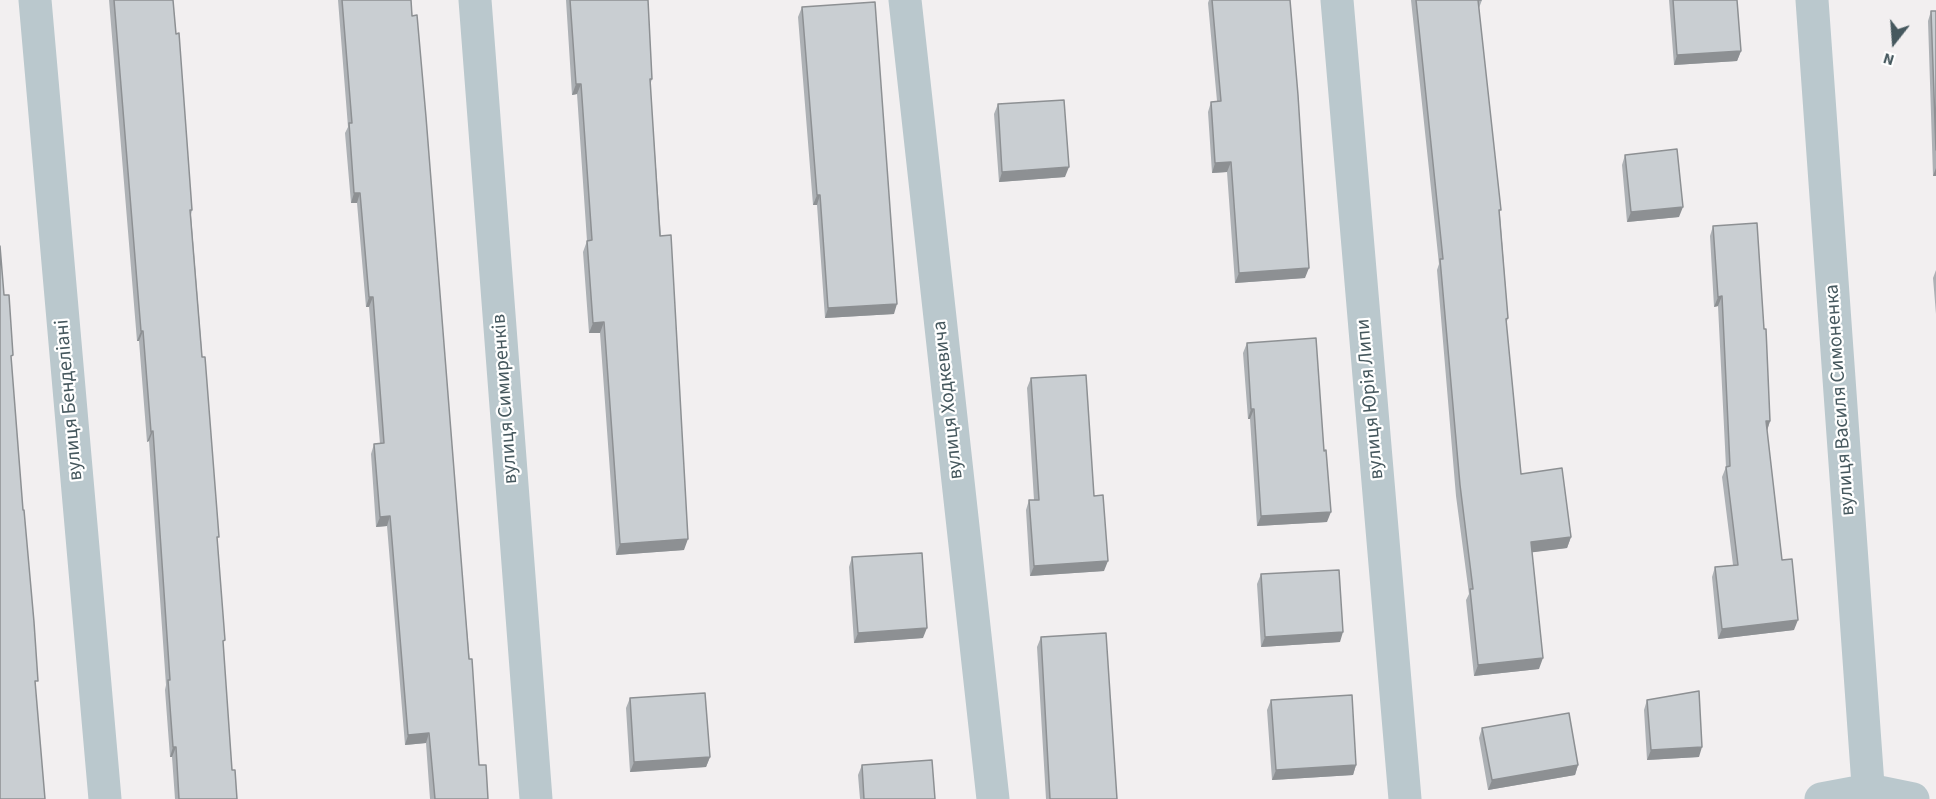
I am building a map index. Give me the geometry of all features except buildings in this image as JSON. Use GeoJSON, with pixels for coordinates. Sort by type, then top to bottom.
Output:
{"type":"FeatureCollection","features":[{"type":"Feature","properties":{"kind":"street","name":"вулиця Бенделіані"},"geometry":{"type":"LineString","coordinates":[[36,0],[105,799]]}},
{"type":"Feature","properties":{"kind":"street","name":"вулиця Симиренків"},"geometry":{"type":"LineString","coordinates":[[476,0],[536,799]]}},
{"type":"Feature","properties":{"kind":"street","name":"вулиця Ходкевича"},"geometry":{"type":"LineString","coordinates":[[905,0],[993,799]]}},
{"type":"Feature","properties":{"kind":"street","name":"вулиця Юрія Липи"},"geometry":{"type":"LineString","coordinates":[[1337,0],[1405,799]]}},
{"type":"Feature","properties":{"kind":"street","name":"вулиця Василя Симоненка"},"geometry":{"type":"LineString","coordinates":[[1812,0],[1869,795]]}},
{"type":"Feature","properties":{"kind":"street"},"geometry":{"type":"LineString","coordinates":[[1821,799],[1869,795],[1913,799]]}}]}
